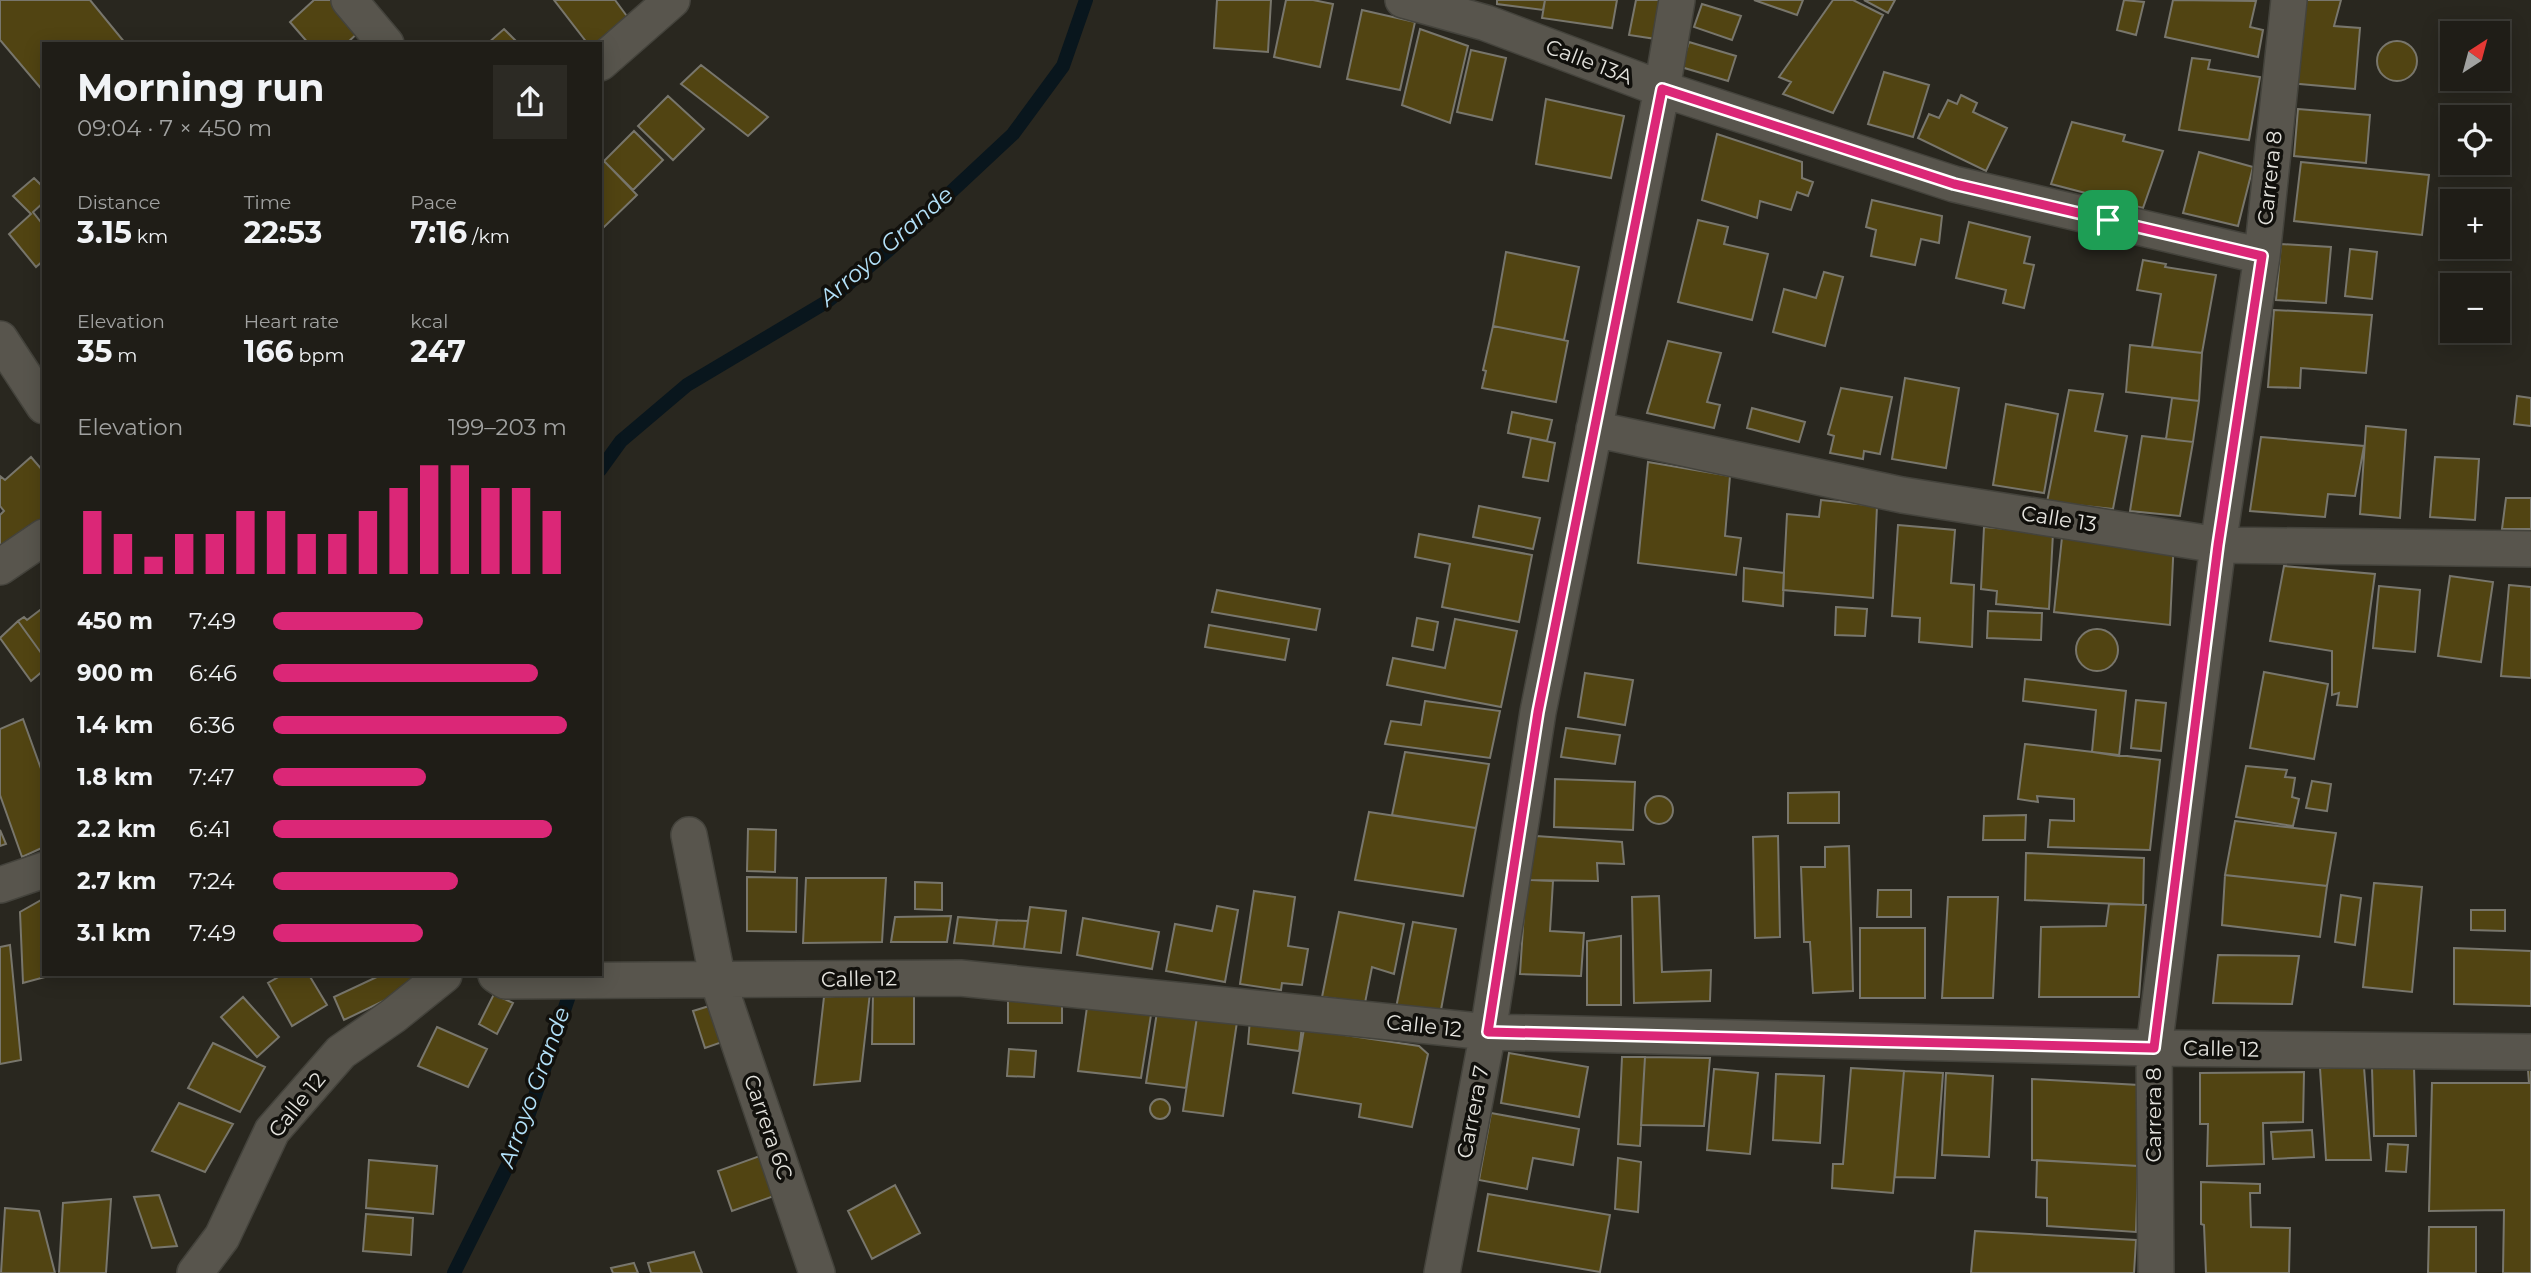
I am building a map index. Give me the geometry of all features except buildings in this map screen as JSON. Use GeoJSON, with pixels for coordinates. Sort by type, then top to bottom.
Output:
{"type":"FeatureCollection","features":[{"type":"Feature","properties":{"kind":"street"},"geometry":{"type":"LineString","coordinates":[[349,0],[384,42]]}},
{"type":"Feature","properties":{"kind":"street"},"geometry":{"type":"LineString","coordinates":[[602,61],[672,0]]}},
{"type":"Feature","properties":{"kind":"street","name":"Calle 13A"},"geometry":{"type":"LineString","coordinates":[[1403,0],[1486,23],[1662,89],[1954,184],[2262,256]]}},
{"type":"Feature","properties":{"kind":"street","name":"Carrera 7"},"geometry":{"type":"LineString","coordinates":[[1442,1273],[1488,1032],[1538,712],[1662,89],[1677,0]]}},
{"type":"Feature","properties":{"kind":"street","name":"Carrera 8"},"geometry":{"type":"LineString","coordinates":[[2156,1273],[2154,1048],[2218,545],[2262,256],[2289,0]]}},
{"type":"Feature","properties":{"kind":"street"},"geometry":{"type":"LineString","coordinates":[[0,339],[42,403]]}},
{"type":"Feature","properties":{"kind":"street","name":"Calle 13"},"geometry":{"type":"LineString","coordinates":[[1594,429],[1902,495],[2218,545],[2531,549]]}},
{"type":"Feature","properties":{"kind":"street"},"geometry":{"type":"LineString","coordinates":[[0,567],[42,538]]}},
{"type":"Feature","properties":{"kind":"street","name":"Carrera 6C"},"geometry":{"type":"LineString","coordinates":[[689,835],[718,981],[817,1273]]}},
{"type":"Feature","properties":{"kind":"street"},"geometry":{"type":"LineString","coordinates":[[0,885],[42,871]]}},
{"type":"Feature","properties":{"kind":"street","name":"Calle 12"},"geometry":{"type":"LineString","coordinates":[[195,1273],[222,1237],[272,1131],[341,1052],[393,1016],[443,976]]}},
{"type":"Feature","properties":{"kind":"street","name":"Calle 12"},"geometry":{"type":"LineString","coordinates":[[501,978],[718,981],[960,978],[1488,1032],[2154,1048],[2531,1052]]}},
{"type":"Feature","properties":{"kind":"waterway","name":"Arroyo Grande"},"geometry":{"type":"LineString","coordinates":[[602,467],[621,441],[687,385],[828,301],[891,248],[1013,134],[1063,66],[1086,0]]}},
{"type":"Feature","properties":{"kind":"waterway","name":"Arroyo Grande"},"geometry":{"type":"LineString","coordinates":[[454,1273],[519,1143],[574,981]]}},
{"type":"Feature","properties":{"kind":"route"},"geometry":{"type":"LineString","coordinates":[[1662,89],[1954,184],[2108,220],[2262,256],[2218,545],[2154,1048],[1488,1032],[1538,712],[1662,89]]}}]}
